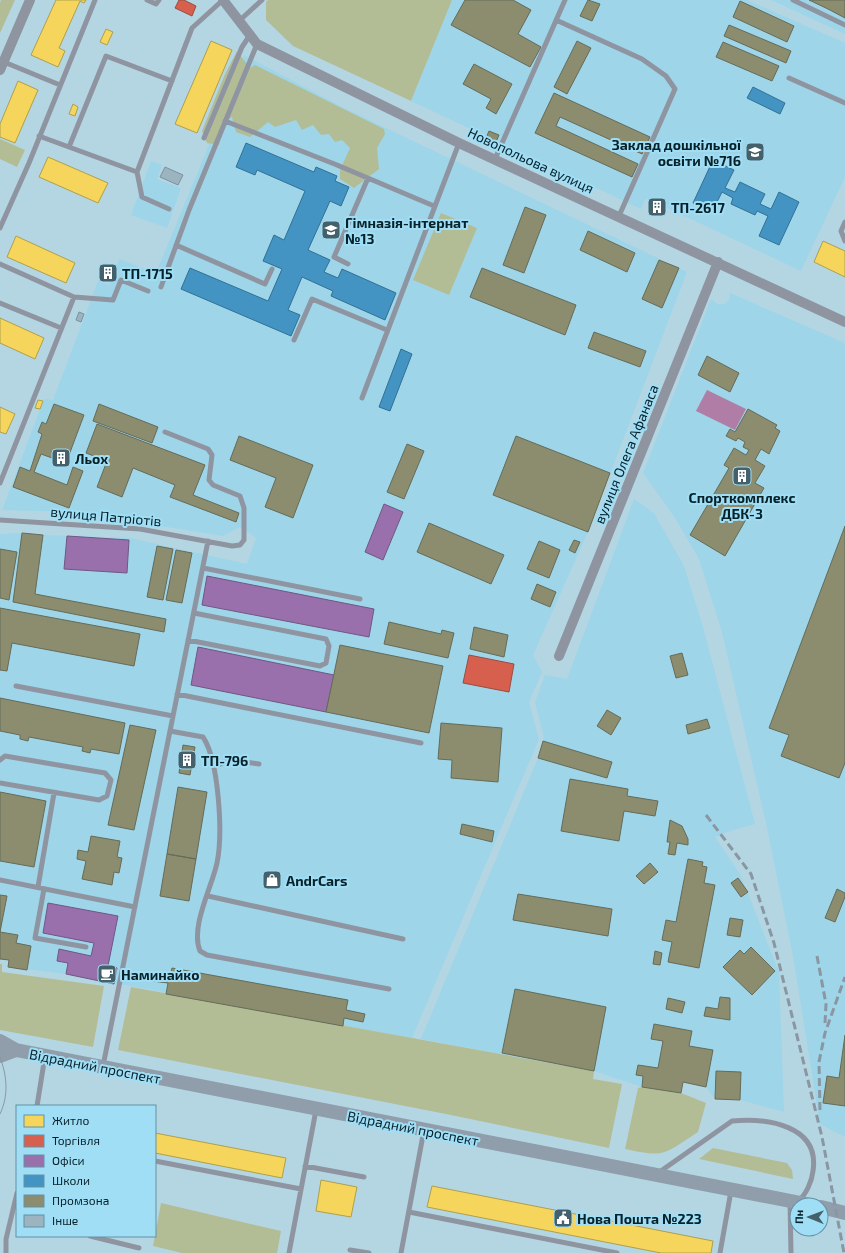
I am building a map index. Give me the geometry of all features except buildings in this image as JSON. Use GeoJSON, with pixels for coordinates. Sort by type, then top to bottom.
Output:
{"type":"FeatureCollection","features":[{"type":"Feature","properties":{"kind":"main road","name":"Відрадний проспект"},"geometry":{"type":"LineString","coordinates":[[0,1041],[16,1050],[45,1056],[789,1201]]}},
{"type":"Feature","properties":{"kind":"main road","name":"Відрадний проспект"},"geometry":{"type":"LineString","coordinates":[[0,1056],[16,1050]]}},
{"type":"Feature","properties":{"kind":"main road"},"geometry":{"type":"LineString","coordinates":[[829,1209],[845,1213]]}},
{"type":"Feature","properties":{"kind":"street"},"geometry":{"type":"LineString","coordinates":[[1,64],[30,0]]}},
{"type":"Feature","properties":{"kind":"street","name":"Новопольова вулиця"},"geometry":{"type":"LineString","coordinates":[[223,0],[253,40],[460,143],[845,322]]}},
{"type":"Feature","properties":{"kind":"street","name":"вулиця Олега Афанаса"},"geometry":{"type":"LineString","coordinates":[[559,656],[718,262]]}},
{"type":"Feature","properties":{"kind":"lane"},"geometry":{"type":"LineString","coordinates":[[0,228],[95,0]]}},
{"type":"Feature","properties":{"kind":"lane"},"geometry":{"type":"LineString","coordinates":[[147,0],[156,4],[159,0]]}},
{"type":"Feature","properties":{"kind":"lane"},"geometry":{"type":"LineString","coordinates":[[169,209],[142,197],[137,172],[192,28],[223,0]]}},
{"type":"Feature","properties":{"kind":"lane"},"geometry":{"type":"LineString","coordinates":[[239,21],[262,0]]}},
{"type":"Feature","properties":{"kind":"lane"},"geometry":{"type":"LineString","coordinates":[[495,159],[565,0]]}},
{"type":"Feature","properties":{"kind":"lane"},"geometry":{"type":"LineString","coordinates":[[793,0],[845,25]]}},
{"type":"Feature","properties":{"kind":"lane"},"geometry":{"type":"LineString","coordinates":[[556,20],[642,59],[666,76],[675,90],[619,216]]}},
{"type":"Feature","properties":{"kind":"lane"},"geometry":{"type":"LineString","coordinates":[[161,287],[225,121],[253,40]]}},
{"type":"Feature","properties":{"kind":"lane"},"geometry":{"type":"LineString","coordinates":[[204,138],[242,47],[253,40]]}},
{"type":"Feature","properties":{"kind":"lane"},"geometry":{"type":"LineString","coordinates":[[69,148],[106,56],[172,81]]}},
{"type":"Feature","properties":{"kind":"lane"},"geometry":{"type":"LineString","coordinates":[[1,64],[60,85]]}},
{"type":"Feature","properties":{"kind":"lane"},"geometry":{"type":"LineString","coordinates":[[789,78],[845,103]]}},
{"type":"Feature","properties":{"kind":"lane"},"geometry":{"type":"LineString","coordinates":[[225,121],[434,206]]}},
{"type":"Feature","properties":{"kind":"lane"},"geometry":{"type":"LineString","coordinates":[[39,136],[137,172]]}},
{"type":"Feature","properties":{"kind":"lane"},"geometry":{"type":"LineString","coordinates":[[362,398],[434,206],[460,143]]}},
{"type":"Feature","properties":{"kind":"lane"},"geometry":{"type":"LineString","coordinates":[[348,264],[334,257],[368,178]]}},
{"type":"Feature","properties":{"kind":"lane"},"geometry":{"type":"LineString","coordinates":[[845,222],[841,231],[845,242]]}},
{"type":"Feature","properties":{"kind":"lane"},"geometry":{"type":"LineString","coordinates":[[176,245],[266,284],[272,269]]}},
{"type":"Feature","properties":{"kind":"lane"},"geometry":{"type":"LineString","coordinates":[[0,264],[74,297],[113,300],[121,280],[148,291]]}},
{"type":"Feature","properties":{"kind":"lane"},"geometry":{"type":"LineString","coordinates":[[0,483],[2,472],[74,297]]}},
{"type":"Feature","properties":{"kind":"lane"},"geometry":{"type":"LineString","coordinates":[[294,340],[312,299],[388,330]]}},
{"type":"Feature","properties":{"kind":"lane"},"geometry":{"type":"LineString","coordinates":[[0,303],[61,328]]}},
{"type":"Feature","properties":{"kind":"lane","name":"вулиця Патріотів"},"geometry":{"type":"LineString","coordinates":[[0,520],[140,529],[232,546],[240,545],[244,540],[244,508],[240,496],[214,485],[209,480],[212,455],[208,449],[165,432]]}},
{"type":"Feature","properties":{"kind":"lane"},"geometry":{"type":"LineString","coordinates":[[103,1067],[208,541]]}},
{"type":"Feature","properties":{"kind":"lane"},"geometry":{"type":"LineString","coordinates":[[203,568],[360,599]]}},
{"type":"Feature","properties":{"kind":"lane"},"geometry":{"type":"LineString","coordinates":[[188,640],[320,666],[326,663],[329,646],[326,639],[194,613]]}},
{"type":"Feature","properties":{"kind":"lane"},"geometry":{"type":"LineString","coordinates":[[16,686],[173,716]]}},
{"type":"Feature","properties":{"kind":"lane"},"geometry":{"type":"LineString","coordinates":[[177,694],[421,743]]}},
{"type":"Feature","properties":{"kind":"lane"},"geometry":{"type":"LineString","coordinates":[[170,731],[203,737],[209,745],[214,767],[221,835],[217,863],[199,924],[198,947],[200,951],[207,956],[389,989]]}},
{"type":"Feature","properties":{"kind":"lane"},"geometry":{"type":"LineString","coordinates":[[0,760],[5,756],[105,773],[111,780],[107,796],[99,800],[54,794],[0,783]]}},
{"type":"Feature","properties":{"kind":"lane"},"geometry":{"type":"LineString","coordinates":[[214,767],[228,760],[259,764]]}},
{"type":"Feature","properties":{"kind":"lane"},"geometry":{"type":"LineString","coordinates":[[38,887],[54,794]]}},
{"type":"Feature","properties":{"kind":"lane"},"geometry":{"type":"LineString","coordinates":[[0,880],[135,907]]}},
{"type":"Feature","properties":{"kind":"lane"},"geometry":{"type":"LineString","coordinates":[[44,889],[35,938],[86,947]]}},
{"type":"Feature","properties":{"kind":"lane"},"geometry":{"type":"LineString","coordinates":[[208,896],[403,939]]}},
{"type":"Feature","properties":{"kind":"lane"},"geometry":{"type":"LineString","coordinates":[[37,1105],[45,1056]]}},
{"type":"Feature","properties":{"kind":"lane"},"geometry":{"type":"LineString","coordinates":[[289,1253],[316,1110]]}},
{"type":"Feature","properties":{"kind":"lane"},"geometry":{"type":"LineString","coordinates":[[655,1175],[732,1121],[746,1120],[780,1125],[798,1132],[806,1140],[812,1150],[815,1160],[809,1185],[802,1197]]}},
{"type":"Feature","properties":{"kind":"lane"},"geometry":{"type":"LineString","coordinates":[[401,1253],[424,1130]]}},
{"type":"Feature","properties":{"kind":"lane"},"geometry":{"type":"LineString","coordinates":[[156,1161],[301,1189]]}},
{"type":"Feature","properties":{"kind":"lane"},"geometry":{"type":"LineString","coordinates":[[305,1166],[364,1178]]}},
{"type":"Feature","properties":{"kind":"lane"},"geometry":{"type":"LineString","coordinates":[[720,1253],[731,1190]]}},
{"type":"Feature","properties":{"kind":"lane"},"geometry":{"type":"LineString","coordinates":[[6,1253],[6,1239],[14,1218],[16,1201]]}},
{"type":"Feature","properties":{"kind":"lane"},"geometry":{"type":"LineString","coordinates":[[409,1212],[617,1253]]}},
{"type":"Feature","properties":{"kind":"lane"},"geometry":{"type":"LineString","coordinates":[[94,1237],[139,1248]]}},
{"type":"Feature","properties":{"kind":"lane"},"geometry":{"type":"LineString","coordinates":[[792,1253],[794,1237]]}},
{"type":"Feature","properties":{"kind":"lane"},"geometry":{"type":"LineString","coordinates":[[350,1250],[368,1253]]}},
{"type":"Feature","properties":{"kind":"shaded area"},"geometry":{"type":"Polygon","coordinates":[[[452,0],[747,0],[845,43],[845,177],[801,271],[646,198],[641,209],[411,101],[452,0]]]}},
{"type":"Feature","properties":{"kind":"shaded area"},"geometry":{"type":"Polygon","coordinates":[[[771,0],[845,0],[845,34],[771,0]]]}},
{"type":"Feature","properties":{"kind":"shaded area"},"geometry":{"type":"Polygon","coordinates":[[[244,55],[344,108],[687,272],[588,532],[533,655],[542,672],[529,702],[539,739],[412,1038],[66,974],[8,967],[9,960],[0,959],[0,534],[22,533],[130,538],[247,564],[256,538],[240,527],[223,536],[74,512],[2,510],[44,399],[53,400],[98,281],[110,285],[119,259],[156,273],[244,55]]]}},
{"type":"Feature","properties":{"kind":"shaded area"},"geometry":{"type":"Polygon","coordinates":[[[151,161],[162,165],[157,179],[181,188],[167,228],[131,215],[151,161]]]}},
{"type":"Feature","properties":{"kind":"shaded area"},"geometry":{"type":"Polygon","coordinates":[[[730,293],[845,343],[845,1137],[820,1124],[793,956],[767,828],[722,632],[699,559],[675,518],[643,473],[711,299],[717,304],[724,304],[729,300],[730,293]]]}},
{"type":"Feature","properties":{"kind":"shaded area"},"geometry":{"type":"Polygon","coordinates":[[[707,390],[746,409],[735,430],[696,411],[707,390]]]}},
{"type":"Feature","properties":{"kind":"shaded area"},"geometry":{"type":"Polygon","coordinates":[[[634,499],[654,513],[684,566],[703,627],[755,824],[715,837],[740,874],[779,972],[784,1112],[740,1100],[715,1099],[706,1087],[683,1082],[681,1093],[642,1087],[594,1071],[421,1039],[538,758],[544,738],[535,702],[545,675],[567,679],[634,499]]]}},
{"type":"Feature","properties":{"kind":"green space"},"geometry":{"type":"Polygon","coordinates":[[[1,0],[15,0],[0,33],[0,3],[1,0]]]}},
{"type":"Feature","properties":{"kind":"green space"},"geometry":{"type":"Polygon","coordinates":[[[268,0],[452,0],[411,101],[293,46],[266,20],[266,2],[268,0]]]}},
{"type":"Feature","properties":{"kind":"green space"},"geometry":{"type":"Polygon","coordinates":[[[237,51],[250,68],[255,65],[384,129],[385,134],[377,148],[379,169],[354,188],[340,179],[340,170],[350,148],[342,140],[335,142],[329,134],[321,135],[313,125],[302,130],[296,120],[275,127],[268,122],[250,137],[236,132],[232,117],[221,125],[219,145],[207,143],[202,131],[225,74],[237,51]]]}},
{"type":"Feature","properties":{"kind":"green space"},"geometry":{"type":"Polygon","coordinates":[[[0,139],[25,150],[17,167],[0,159],[0,139]]]}},
{"type":"Feature","properties":{"kind":"green space"},"geometry":{"type":"Polygon","coordinates":[[[441,213],[477,228],[449,295],[413,280],[441,213]]]}},
{"type":"Feature","properties":{"kind":"green space"},"geometry":{"type":"Polygon","coordinates":[[[0,964],[2,964],[2,972],[104,986],[93,1047],[0,1030],[0,964]]]}},
{"type":"Feature","properties":{"kind":"green space"},"geometry":{"type":"Polygon","coordinates":[[[131,987],[594,1071],[593,1079],[622,1084],[609,1148],[446,1114],[118,1050],[131,987]]]}},
{"type":"Feature","properties":{"kind":"green space"},"geometry":{"type":"Polygon","coordinates":[[[642,1087],[681,1093],[706,1103],[698,1132],[664,1152],[649,1153],[625,1149],[638,1088],[642,1087]]]}},
{"type":"Feature","properties":{"kind":"green space"},"geometry":{"type":"Polygon","coordinates":[[[713,1148],[787,1163],[792,1170],[793,1179],[699,1159],[713,1148]]]}},
{"type":"Feature","properties":{"kind":"green space"},"geometry":{"type":"Polygon","coordinates":[[[161,1203],[281,1231],[277,1253],[182,1253],[153,1246],[155,1237],[156,1237],[161,1203]]]}},
{"type":"Feature","properties":{"kind":"tram line"},"geometry":{"type":"LineString","coordinates":[[0,1057],[6,1086],[5,1100],[0,1114]]}},
{"type":"Feature","properties":{"kind":"railway"},"geometry":{"type":"LineString","coordinates":[[706,815],[751,874],[774,943],[822,1137],[844,1253]]}},
{"type":"Feature","properties":{"kind":"railway"},"geometry":{"type":"LineString","coordinates":[[817,956],[826,1004],[825,1023]]}},
{"type":"Feature","properties":{"kind":"railway"},"geometry":{"type":"LineString","coordinates":[[820,1110],[819,1062],[825,1033],[845,977]]}},
{"type":"Feature","properties":{"kind":"place","name":"Заклад дошкільної освіти №716"},"geometry":{"type":"Point","coordinates":[755,152]}},
{"type":"Feature","properties":{"kind":"place","name":"ТП-2617"},"geometry":{"type":"Point","coordinates":[657,207]}},
{"type":"Feature","properties":{"kind":"place","name":"Гімназія-інтернат №13"},"geometry":{"type":"Point","coordinates":[331,230]}},
{"type":"Feature","properties":{"kind":"place","name":"ТП-1715"},"geometry":{"type":"Point","coordinates":[108,273]}},
{"type":"Feature","properties":{"kind":"place","name":"Льох"},"geometry":{"type":"Point","coordinates":[61,458]}},
{"type":"Feature","properties":{"kind":"place","name":"Спорткомплекс ДБК-3"},"geometry":{"type":"Point","coordinates":[742,476]}},
{"type":"Feature","properties":{"kind":"place","name":"ТП-796"},"geometry":{"type":"Point","coordinates":[187,760]}},
{"type":"Feature","properties":{"kind":"place","name":"AndrCars"},"geometry":{"type":"Point","coordinates":[272,880]}},
{"type":"Feature","properties":{"kind":"place","name":"Наминайко"},"geometry":{"type":"Point","coordinates":[107,974]}},
{"type":"Feature","properties":{"kind":"place","name":"Нова Пошта №223"},"geometry":{"type":"Point","coordinates":[563,1218]}}]}
